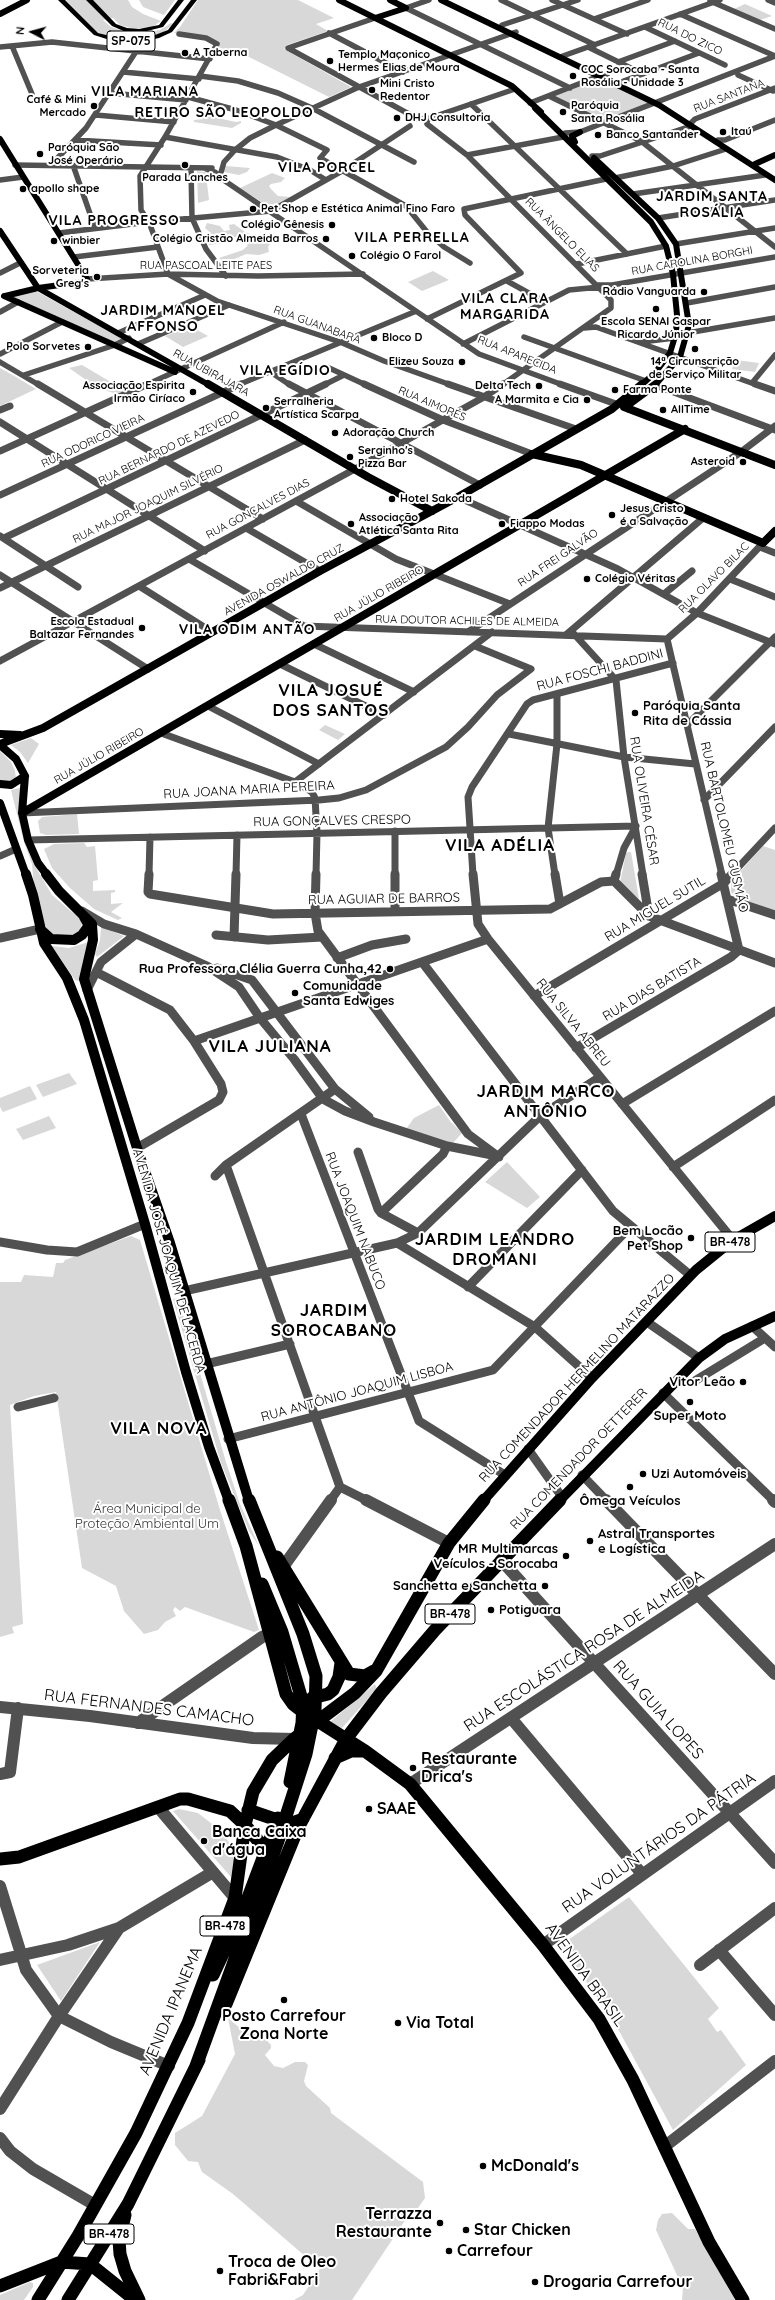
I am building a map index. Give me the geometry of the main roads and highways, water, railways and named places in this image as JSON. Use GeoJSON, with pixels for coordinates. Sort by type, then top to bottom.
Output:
{"type":"FeatureCollection","features":[{"type":"Feature","properties":{"kind":"highway","name":"SP-075"},"geometry":{"type":"LineString","coordinates":[[61,0],[87,26],[105,37],[136,41],[162,35],[176,25],[194,0]]}},
{"type":"Feature","properties":{"kind":"highway","name":"SP-075"},"geometry":{"type":"LineString","coordinates":[[89,0],[114,25],[126,30],[155,28],[165,22],[181,0]]}},
{"type":"Feature","properties":{"kind":"highway"},"geometry":{"type":"LineString","coordinates":[[176,7],[178,0]]}},
{"type":"Feature","properties":{"kind":"main road"},"geometry":{"type":"LineString","coordinates":[[0,8],[16,0]]}},
{"type":"Feature","properties":{"kind":"main road"},"geometry":{"type":"LineString","coordinates":[[0,14],[27,0]]}},
{"type":"Feature","properties":{"kind":"main road"},"geometry":{"type":"LineString","coordinates":[[339,0],[514,89],[564,135]]}},
{"type":"Feature","properties":{"kind":"main road"},"geometry":{"type":"LineString","coordinates":[[375,18],[406,8],[390,0]]}},
{"type":"Feature","properties":{"kind":"main road"},"geometry":{"type":"LineString","coordinates":[[441,0],[621,82],[656,100],[726,149],[775,177]]}},
{"type":"Feature","properties":{"kind":"main road"},"geometry":{"type":"LineString","coordinates":[[448,0],[502,25],[514,33]]}},
{"type":"Feature","properties":{"kind":"main road"},"geometry":{"type":"LineString","coordinates":[[563,56],[599,76],[656,100]]}},
{"type":"Feature","properties":{"kind":"main road"},"geometry":{"type":"LineString","coordinates":[[535,108],[541,116],[592,156],[658,218],[676,244],[687,302],[687,333],[680,357],[655,385],[629,404],[629,409]]}},
{"type":"Feature","properties":{"kind":"main road"},"geometry":{"type":"LineString","coordinates":[[691,124],[718,140],[765,175],[775,180]]}},
{"type":"Feature","properties":{"kind":"main road"},"geometry":{"type":"LineString","coordinates":[[575,142],[572,136],[580,132]]}},
{"type":"Feature","properties":{"kind":"main road","name":"AVENIDA OSWALDO CRUZ"},"geometry":{"type":"LineString","coordinates":[[0,745],[65,716],[320,571],[480,485],[616,404],[655,374],[670,353],[675,338],[677,315],[673,274],[666,246],[651,222],[577,150],[564,135]]}},
{"type":"Feature","properties":{"kind":"main road","name":"RUA PASCOAL LEITE PAES"},"geometry":{"type":"LineString","coordinates":[[0,138],[15,165],[74,256],[87,279],[82,282],[2,295]]}},
{"type":"Feature","properties":{"kind":"main road"},"geometry":{"type":"LineString","coordinates":[[577,150],[592,156]]}},
{"type":"Feature","properties":{"kind":"main road"},"geometry":{"type":"LineString","coordinates":[[754,166],[775,155]]}},
{"type":"Feature","properties":{"kind":"main road","name":"RUA UBIRAJARA"},"geometry":{"type":"LineString","coordinates":[[1,234],[38,288],[134,341],[177,370],[222,392],[355,469],[432,511]]}},
{"type":"Feature","properties":{"kind":"main road"},"geometry":{"type":"LineString","coordinates":[[0,288],[18,292]]}},
{"type":"Feature","properties":{"kind":"main road"},"geometry":{"type":"LineString","coordinates":[[2,295],[117,347],[177,370]]}},
{"type":"Feature","properties":{"kind":"main road","name":"RUA APARECIDA"},"geometry":{"type":"LineString","coordinates":[[616,404],[775,465]]}},
{"type":"Feature","properties":{"kind":"main road","name":"RUA JÚLIO RIBEIRO"},"geometry":{"type":"LineString","coordinates":[[22,813],[684,429]]}},
{"type":"Feature","properties":{"kind":"main road"},"geometry":{"type":"LineString","coordinates":[[532,454],[581,466],[605,475]]}},
{"type":"Feature","properties":{"kind":"main road","name":"RUA OLAVO BILAC"},"geometry":{"type":"LineString","coordinates":[[605,475],[762,545],[775,531]]}},
{"type":"Feature","properties":{"kind":"main road"},"geometry":{"type":"LineString","coordinates":[[0,734],[26,734]]}},
{"type":"Feature","properties":{"kind":"main road"},"geometry":{"type":"LineString","coordinates":[[0,745],[16,759],[25,776],[11,785],[0,784]]}},
{"type":"Feature","properties":{"kind":"main road","name":"AVENIDA JOSÉ JOAQUIM DE LACERDA"},"geometry":{"type":"LineString","coordinates":[[25,776],[22,813],[28,840],[44,874],[88,918],[93,931],[84,979],[86,990],[94,1006],[137,1148],[168,1236],[228,1439],[262,1534],[268,1541],[283,1568],[349,1674],[354,1676],[365,1676],[379,1668]]}},
{"type":"Feature","properties":{"kind":"main road","name":"AVENIDA JOSÉ JOAQUIM DE LACERDA"},"geometry":{"type":"LineString","coordinates":[[0,803],[33,895],[40,929],[49,954],[59,964],[67,978],[84,1020],[145,1224],[186,1372],[209,1447],[246,1546],[286,1694],[293,1704],[346,1739]]}},
{"type":"Feature","properties":{"kind":"main road"},"geometry":{"type":"LineString","coordinates":[[40,929],[51,939],[68,941],[78,938],[85,932],[88,924],[77,908]]}},
{"type":"Feature","properties":{"kind":"main road","name":"RUA COMENDADOR HERMELINO MATARAZZO"},"geometry":{"type":"LineString","coordinates":[[379,1668],[449,1543],[505,1474],[592,1378],[647,1322],[690,1275],[733,1240],[775,1216]]}},
{"type":"Feature","properties":{"kind":"main road","name":"RUA COMENDADOR OETTERER"},"geometry":{"type":"LineString","coordinates":[[346,1739],[405,1664],[501,1560],[663,1393],[699,1358],[725,1339],[775,1316]]}},
{"type":"Feature","properties":{"kind":"main road"},"geometry":{"type":"LineString","coordinates":[[196,2066],[283,1826],[306,1754],[315,1710],[316,1676],[311,1656],[262,1534]]}},
{"type":"Feature","properties":{"kind":"main road"},"geometry":{"type":"LineString","coordinates":[[188,2023],[243,1911],[269,1845],[290,1784],[302,1724],[303,1703],[292,1662],[282,1632],[246,1546]]}},
{"type":"Feature","properties":{"kind":"main road"},"geometry":{"type":"LineString","coordinates":[[281,1672],[294,1694],[305,1698],[315,1698],[328,1694],[333,1690],[339,1677],[341,1663]]}},
{"type":"Feature","properties":{"kind":"main road","name":"AVENIDA IPANEMA"},"geometry":{"type":"LineString","coordinates":[[38,2300],[136,2133],[188,2023],[235,1898],[248,1810],[253,1792],[259,1780],[272,1760],[294,1738],[355,1693],[379,1668]]}},
{"type":"Feature","properties":{"kind":"main road","name":"BR-478"},"geometry":{"type":"LineString","coordinates":[[68,2300],[128,2204],[225,2008],[303,1819],[346,1739]]}},
{"type":"Feature","properties":{"kind":"main road","name":"AVENIDA BRASIL"},"geometry":{"type":"LineString","coordinates":[[346,1739],[410,1784],[543,1945],[599,2019],[633,2080],[709,2242],[743,2300]]}},
{"type":"Feature","properties":{"kind":"main road"},"geometry":{"type":"LineString","coordinates":[[335,1758],[351,1751],[365,1751]]}},
{"type":"Feature","properties":{"kind":"main road"},"geometry":{"type":"LineString","coordinates":[[0,1859],[19,1857],[158,1807],[188,1799],[230,1811],[245,1825],[282,1870]]}},
{"type":"Feature","properties":{"kind":"main road"},"geometry":{"type":"LineString","coordinates":[[248,1810],[289,1824],[303,1819]]}},
{"type":"Feature","properties":{"kind":"main road"},"geometry":{"type":"LineString","coordinates":[[128,2204],[121,2227],[119,2249],[124,2271],[139,2300]]}},
{"type":"Feature","properties":{"kind":"main road"},"geometry":{"type":"LineString","coordinates":[[0,2286],[61,2262],[90,2264],[135,2300]]}},
{"type":"Feature","properties":{"kind":"place","name":"A Taberna"},"geometry":{"type":"Point","coordinates":[185,53]}},
{"type":"Feature","properties":{"kind":"place","name":"Templo Maçonico Hermes Elias de Moura"},"geometry":{"type":"Point","coordinates":[330,61]}},
{"type":"Feature","properties":{"kind":"place","name":"COC Sorocaba - Santa Rosália - Unidade 3"},"geometry":{"type":"Point","coordinates":[573,76]}},
{"type":"Feature","properties":{"kind":"place","name":"Mini Cristo Redentor"},"geometry":{"type":"Point","coordinates":[372,90]}},
{"type":"Feature","properties":{"kind":"place","name":"Café & Mini Mercado"},"geometry":{"type":"Point","coordinates":[94,106]}},
{"type":"Feature","properties":{"kind":"place","name":"Paróquia Santa Rosália"},"geometry":{"type":"Point","coordinates":[563,112]}},
{"type":"Feature","properties":{"kind":"place","name":"DHJ Consultoria"},"geometry":{"type":"Point","coordinates":[397,118]}},
{"type":"Feature","properties":{"kind":"place","name":"Itaú"},"geometry":{"type":"Point","coordinates":[723,132]}},
{"type":"Feature","properties":{"kind":"place","name":"Banco Santander"},"geometry":{"type":"Point","coordinates":[598,135]}},
{"type":"Feature","properties":{"kind":"place","name":"Paróquia São José Operário"},"geometry":{"type":"Point","coordinates":[40,154]}},
{"type":"Feature","properties":{"kind":"place","name":"Parada Lanches"},"geometry":{"type":"Point","coordinates":[185,165]}},
{"type":"Feature","properties":{"kind":"place","name":"apollo shape"},"geometry":{"type":"Point","coordinates":[23,189]}},
{"type":"Feature","properties":{"kind":"place","name":"Pet Shop e Estética Animal Fino Faro"},"geometry":{"type":"Point","coordinates":[253,209]}},
{"type":"Feature","properties":{"kind":"place","name":"Colégio Gênesis"},"geometry":{"type":"Point","coordinates":[332,225]}},
{"type":"Feature","properties":{"kind":"place","name":"Colégio Cristão Almeida Barros"},"geometry":{"type":"Point","coordinates":[326,239]}},
{"type":"Feature","properties":{"kind":"place","name":"winbier"},"geometry":{"type":"Point","coordinates":[54,241]}},
{"type":"Feature","properties":{"kind":"place","name":"Colégio O Farol"},"geometry":{"type":"Point","coordinates":[352,256]}},
{"type":"Feature","properties":{"kind":"place","name":"Sorveteria Greg's"},"geometry":{"type":"Point","coordinates":[97,277]}},
{"type":"Feature","properties":{"kind":"place","name":"Rádio Vanguarda"},"geometry":{"type":"Point","coordinates":[704,292]}},
{"type":"Feature","properties":{"kind":"place","name":"Escola SENAI Gaspar Ricardo Júnior"},"geometry":{"type":"Point","coordinates":[656,309]}},
{"type":"Feature","properties":{"kind":"place","name":"Bloco D"},"geometry":{"type":"Point","coordinates":[374,338]}},
{"type":"Feature","properties":{"kind":"place","name":"Polo Sorvetes"},"geometry":{"type":"Point","coordinates":[88,347]}},
{"type":"Feature","properties":{"kind":"place","name":"14ª Circunscrição de Serviço Militar"},"geometry":{"type":"Point","coordinates":[695,349]}},
{"type":"Feature","properties":{"kind":"place","name":"Elizeu Souza"},"geometry":{"type":"Point","coordinates":[462,362]}},
{"type":"Feature","properties":{"kind":"place","name":"Delta Tech"},"geometry":{"type":"Point","coordinates":[539,386]}},
{"type":"Feature","properties":{"kind":"place","name":"Farma Ponte"},"geometry":{"type":"Point","coordinates":[615,390]}},
{"type":"Feature","properties":{"kind":"place","name":"Associação Espirita Irmão Ciríaco"},"geometry":{"type":"Point","coordinates":[193,392]}},
{"type":"Feature","properties":{"kind":"place","name":"A Marmita e Cia"},"geometry":{"type":"Point","coordinates":[587,400]}},
{"type":"Feature","properties":{"kind":"place","name":"Serralheria Artística Scarpa"},"geometry":{"type":"Point","coordinates":[266,408]}},
{"type":"Feature","properties":{"kind":"place","name":"AllTime"},"geometry":{"type":"Point","coordinates":[663,410]}},
{"type":"Feature","properties":{"kind":"place","name":"Adoração Church"},"geometry":{"type":"Point","coordinates":[335,433]}},
{"type":"Feature","properties":{"kind":"place","name":"Serginho's Pizza Bar"},"geometry":{"type":"Point","coordinates":[350,457]}},
{"type":"Feature","properties":{"kind":"place","name":"Asteroid"},"geometry":{"type":"Point","coordinates":[743,462]}},
{"type":"Feature","properties":{"kind":"place","name":"Hotel Sakoda"},"geometry":{"type":"Point","coordinates":[392,499]}},
{"type":"Feature","properties":{"kind":"place","name":"Jesus Cristo é a Salvação"},"geometry":{"type":"Point","coordinates":[612,515]}},
{"type":"Feature","properties":{"kind":"place","name":"Associação Atlética Santa Rita"},"geometry":{"type":"Point","coordinates":[351,524]}},
{"type":"Feature","properties":{"kind":"place","name":"Fiappo Modas"},"geometry":{"type":"Point","coordinates":[502,524]}},
{"type":"Feature","properties":{"kind":"place","name":"Colégio Véritas"},"geometry":{"type":"Point","coordinates":[587,579]}},
{"type":"Feature","properties":{"kind":"place","name":"Escola Estadual Baltazar Fernandes"},"geometry":{"type":"Point","coordinates":[142,628]}},
{"type":"Feature","properties":{"kind":"place","name":"Paróquia Santa Rita de Cássia"},"geometry":{"type":"Point","coordinates":[635,713]}},
{"type":"Feature","properties":{"kind":"place","name":"Rua Professora Clélia Guerra Cunha,42"},"geometry":{"type":"Point","coordinates":[390,969]}},
{"type":"Feature","properties":{"kind":"place","name":"Comunidade Santa Edwiges"},"geometry":{"type":"Point","coordinates":[295,993]}},
{"type":"Feature","properties":{"kind":"place","name":"Bem Locão Pet Shop"},"geometry":{"type":"Point","coordinates":[691,1238]}},
{"type":"Feature","properties":{"kind":"place","name":"Vitor Leão"},"geometry":{"type":"Point","coordinates":[743,1382]}},
{"type":"Feature","properties":{"kind":"place","name":"Super Moto"},"geometry":{"type":"Point","coordinates":[690,1402]}},
{"type":"Feature","properties":{"kind":"place","name":"Uzi Automóveis"},"geometry":{"type":"Point","coordinates":[643,1474]}},
{"type":"Feature","properties":{"kind":"place","name":"Ômega Veículos"},"geometry":{"type":"Point","coordinates":[630,1487]}},
{"type":"Feature","properties":{"kind":"place","name":"Astral Transportes e Logística"},"geometry":{"type":"Point","coordinates":[590,1541]}},
{"type":"Feature","properties":{"kind":"place","name":"MR Multimarcas Veículos - Sorocaba"},"geometry":{"type":"Point","coordinates":[566,1556]}},
{"type":"Feature","properties":{"kind":"place","name":"Sanchetta e Sanchetta"},"geometry":{"type":"Point","coordinates":[545,1586]}},
{"type":"Feature","properties":{"kind":"place","name":"Potiguara"},"geometry":{"type":"Point","coordinates":[491,1610]}},
{"type":"Feature","properties":{"kind":"place","name":"Restaurante Drica's"},"geometry":{"type":"Point","coordinates":[413,1768]}},
{"type":"Feature","properties":{"kind":"place","name":"SAAE"},"geometry":{"type":"Point","coordinates":[369,1809]}},
{"type":"Feature","properties":{"kind":"place","name":"Banca Caixa d'água"},"geometry":{"type":"Point","coordinates":[204,1841]}},
{"type":"Feature","properties":{"kind":"place","name":"Posto Carrefour Zona Norte"},"geometry":{"type":"Point","coordinates":[284,2000]}},
{"type":"Feature","properties":{"kind":"place","name":"Via Total"},"geometry":{"type":"Point","coordinates":[398,2023]}},
{"type":"Feature","properties":{"kind":"place","name":"McDonald's"},"geometry":{"type":"Point","coordinates":[483,2166]}},
{"type":"Feature","properties":{"kind":"place","name":"Terrazza Restaurante"},"geometry":{"type":"Point","coordinates":[440,2223]}},
{"type":"Feature","properties":{"kind":"place","name":"Star Chicken"},"geometry":{"type":"Point","coordinates":[466,2230]}},
{"type":"Feature","properties":{"kind":"place","name":"Carrefour"},"geometry":{"type":"Point","coordinates":[449,2251]}},
{"type":"Feature","properties":{"kind":"place","name":"Troca de Oleo Fabri&Fabri"},"geometry":{"type":"Point","coordinates":[220,2271]}},
{"type":"Feature","properties":{"kind":"place","name":"Drogaria Carrefour"},"geometry":{"type":"Point","coordinates":[535,2282]}},
{"type":"Feature","properties":{"kind":"district","name":"VILA MARIANA"},"geometry":{"type":"Point","coordinates":[145,92]}},
{"type":"Feature","properties":{"kind":"district","name":"RETIRO SÃO LEOPOLDO"},"geometry":{"type":"Point","coordinates":[224,113]}},
{"type":"Feature","properties":{"kind":"district","name":"VILA PORCEL"},"geometry":{"type":"Point","coordinates":[327,168]}},
{"type":"Feature","properties":{"kind":"district","name":"JARDIM SANTA ROSÁLIA"},"geometry":{"type":"Point","coordinates":[712,206]}},
{"type":"Feature","properties":{"kind":"district","name":"VILA PROGRESSO"},"geometry":{"type":"Point","coordinates":[114,221]}},
{"type":"Feature","properties":{"kind":"district","name":"VILA PERRELLA"},"geometry":{"type":"Point","coordinates":[412,238]}},
{"type":"Feature","properties":{"kind":"district","name":"VILA CLARA MARGARIDA"},"geometry":{"type":"Point","coordinates":[505,308]}},
{"type":"Feature","properties":{"kind":"district","name":"JARDIM MANOEL AFFONSO"},"geometry":{"type":"Point","coordinates":[163,320]}},
{"type":"Feature","properties":{"kind":"district","name":"VILA EGÍDIO"},"geometry":{"type":"Point","coordinates":[285,371]}},
{"type":"Feature","properties":{"kind":"district","name":"VILA ODIM ANTÃO"},"geometry":{"type":"Point","coordinates":[247,630]}},
{"type":"Feature","properties":{"kind":"district","name":"VILA JOSUÉ DOS SANTOS"},"geometry":{"type":"Point","coordinates":[331,701]}},
{"type":"Feature","properties":{"kind":"district","name":"VILA ADÉLIA"},"geometry":{"type":"Point","coordinates":[500,846]}},
{"type":"Feature","properties":{"kind":"district","name":"VILA JULIANA"},"geometry":{"type":"Point","coordinates":[270,1047]}},
{"type":"Feature","properties":{"kind":"district","name":"JARDIM MARCO ANTÔNIO"},"geometry":{"type":"Point","coordinates":[546,1102]}},
{"type":"Feature","properties":{"kind":"district","name":"JARDIM LEANDRO DROMANI"},"geometry":{"type":"Point","coordinates":[495,1250]}},
{"type":"Feature","properties":{"kind":"district","name":"JARDIM SOROCABANO"},"geometry":{"type":"Point","coordinates":[334,1321]}},
{"type":"Feature","properties":{"kind":"district","name":"VILA NOVA"},"geometry":{"type":"Point","coordinates":[159,1429]}},
{"type":"Feature","properties":{"kind":"park label","name":"Área Municipal de Proteção Ambiental Um"},"geometry":{"type":"Point","coordinates":[147,1516]}}]}
